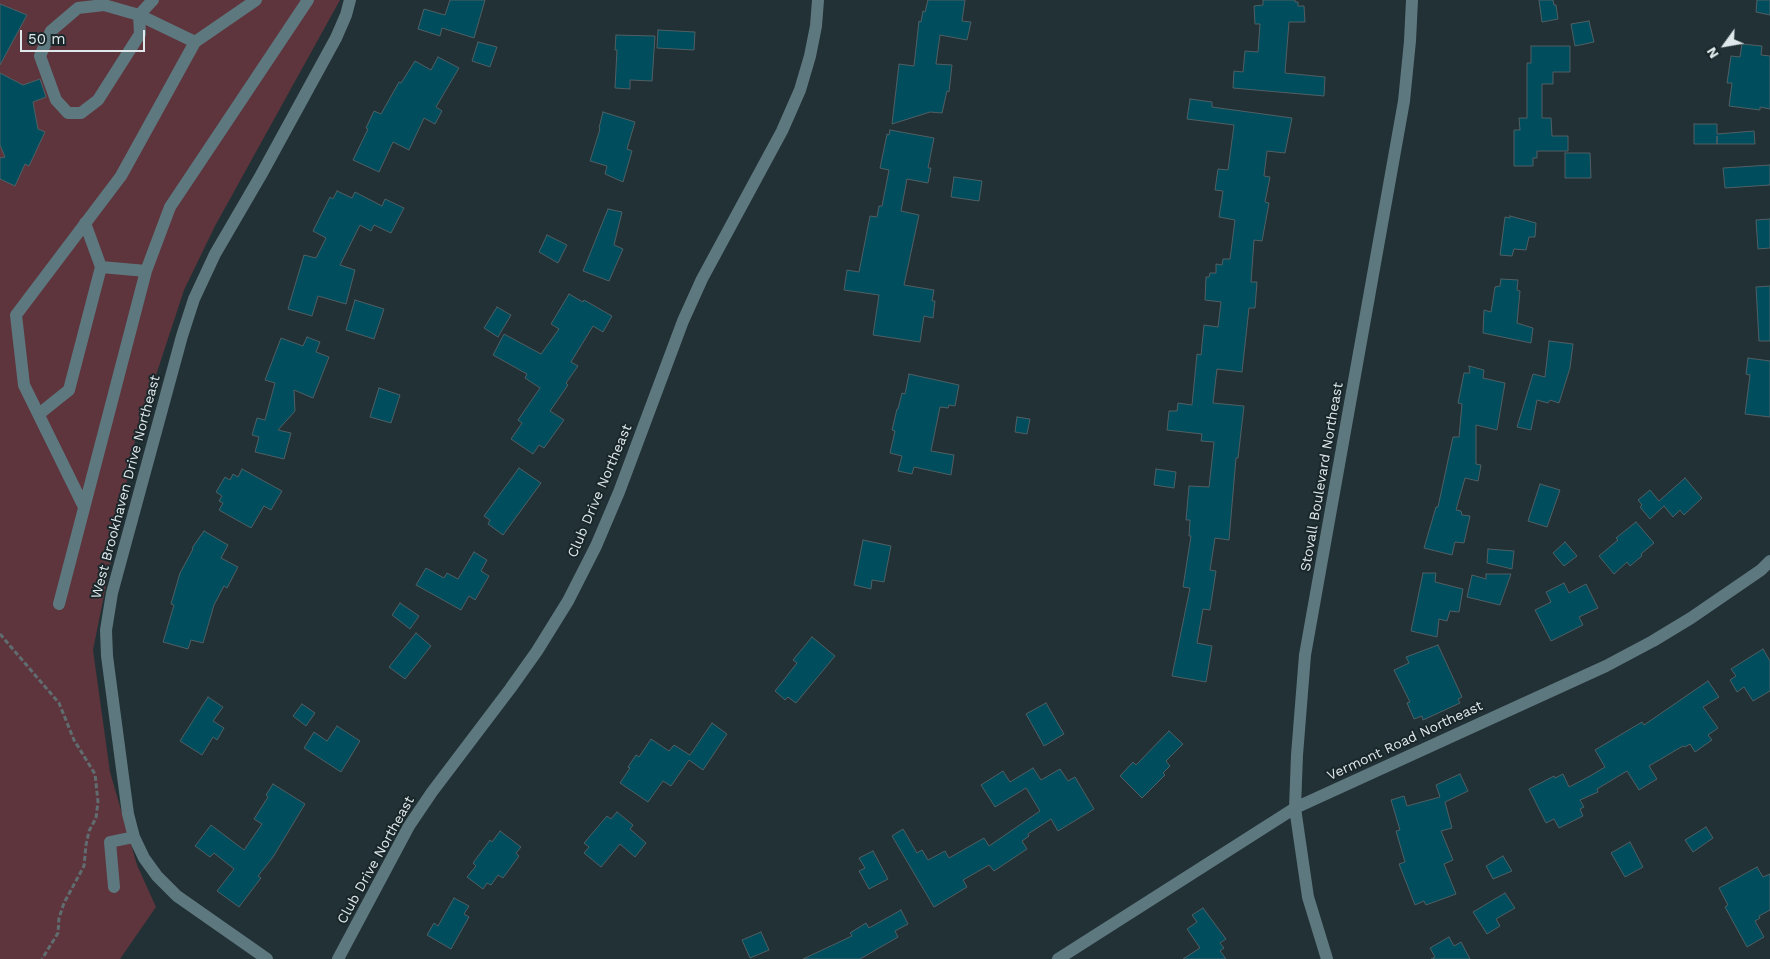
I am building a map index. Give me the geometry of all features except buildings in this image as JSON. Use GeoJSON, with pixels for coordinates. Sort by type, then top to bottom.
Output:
{"type":"FeatureCollection","features":[{"type":"Feature","properties":{"kind":"street"},"geometry":{"type":"LineString","coordinates":[[153,0],[139,15],[140,34],[98,100],[81,113],[68,112],[56,100],[40,56],[50,31],[78,8],[104,5],[139,15],[195,42]]}},
{"type":"Feature","properties":{"kind":"street"},"geometry":{"type":"LineString","coordinates":[[84,507],[24,385],[16,315],[120,176],[195,42],[256,0]]}},
{"type":"Feature","properties":{"kind":"street"},"geometry":{"type":"LineString","coordinates":[[59,604],[146,271],[170,207],[308,0]]}},
{"type":"Feature","properties":{"kind":"street","name":"West Brookhaven Drive Northeast"},"geometry":{"type":"LineString","coordinates":[[267,959],[177,896],[157,876],[144,858],[134,837],[128,814],[107,656],[106,630],[112,593],[182,336],[194,299],[215,254],[261,175],[336,38],[350,0]]}},
{"type":"Feature","properties":{"kind":"street","name":"Club Drive Northeast"},"geometry":{"type":"LineString","coordinates":[[338,959],[409,826],[537,650],[568,601],[596,546],[619,492],[682,321],[702,279],[782,131],[800,90],[810,56],[818,0]]}},
{"type":"Feature","properties":{"kind":"street","name":"Stovall Boulevard Northeast"},"geometry":{"type":"LineString","coordinates":[[1327,959],[1320,942],[1308,897],[1300,851],[1295,808],[1297,755],[1306,654],[1403,106],[1412,0]]}},
{"type":"Feature","properties":{"kind":"street"},"geometry":{"type":"LineString","coordinates":[[39,414],[69,390],[101,267],[86,223]]}},
{"type":"Feature","properties":{"kind":"street"},"geometry":{"type":"LineString","coordinates":[[101,267],[146,271]]}},
{"type":"Feature","properties":{"kind":"street","name":"Vermont Road Northeast"},"geometry":{"type":"LineString","coordinates":[[1058,959],[1295,808],[1597,670],[1645,646],[1692,618],[1761,570],[1770,561]]}},
{"type":"Feature","properties":{"kind":"street"},"geometry":{"type":"LineString","coordinates":[[114,887],[110,842],[134,837]]}},
{"type":"Feature","properties":{"kind":"path"},"geometry":{"type":"LineString","coordinates":[[0,634],[59,703],[74,740],[95,774],[98,802],[96,818],[89,831],[84,866],[64,903],[59,918],[58,933],[42,959]]}},
{"type":"Feature","properties":{"kind":"shaded area"},"geometry":{"type":"Polygon","coordinates":[[[0,0],[340,0],[215,226],[184,290],[136,436],[93,650],[110,772],[137,865],[156,907],[120,959],[0,959],[0,0]]]}}]}
